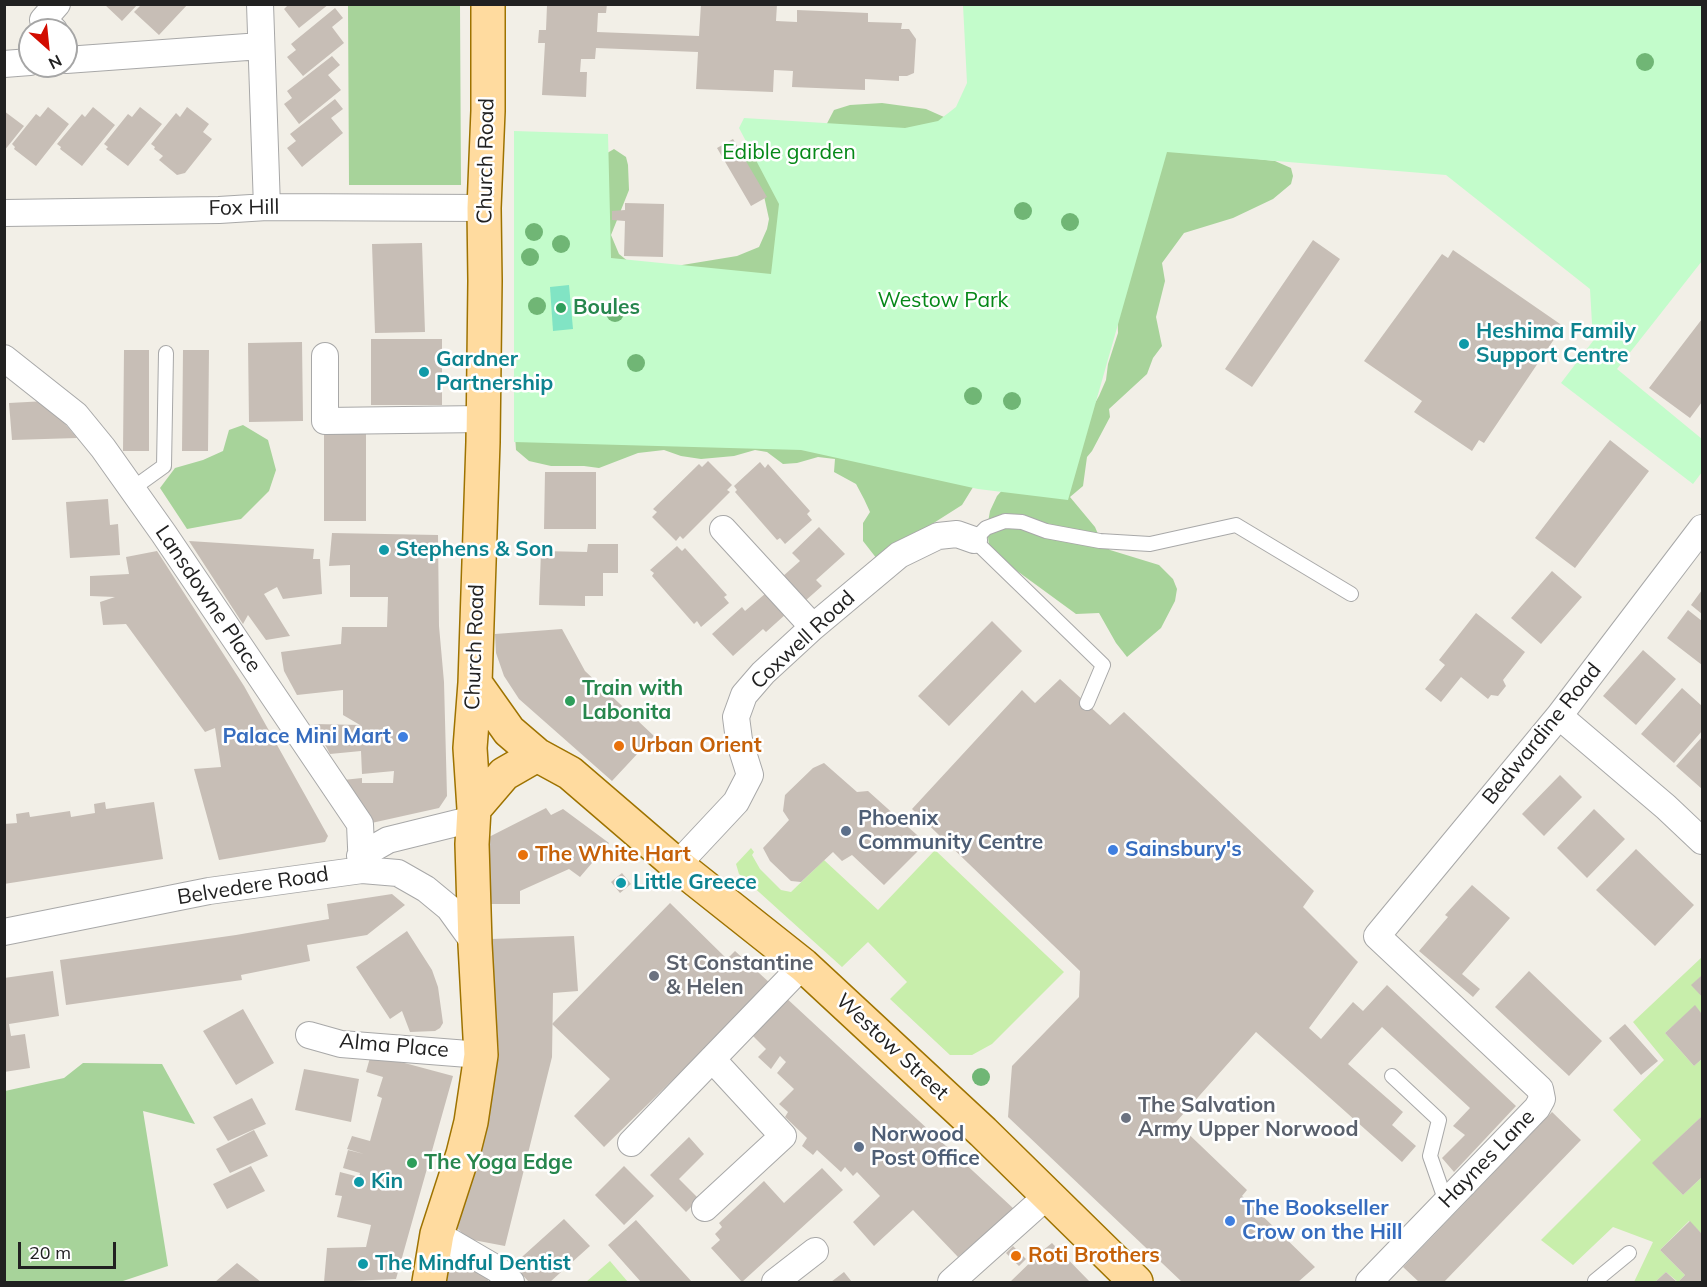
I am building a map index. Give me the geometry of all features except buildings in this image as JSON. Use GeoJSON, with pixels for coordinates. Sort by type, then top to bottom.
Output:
{"type":"FeatureCollection","features":[{"type":"Feature","properties":{"kind":"main road","name":"Church Road"},"geometry":{"type":"LineString","coordinates":[[429,1282],[437,1234],[471,1122],[481,1055],[475,944],[470,748],[475,683],[483,420],[488,4]]}},
{"type":"Feature","properties":{"kind":"main road","name":"Westow Street"},"geometry":{"type":"LineString","coordinates":[[475,683],[509,731],[537,755],[570,773],[677,865],[803,965],[966,1116],[1136,1282]]}},
{"type":"Feature","properties":{"kind":"main road"},"geometry":{"type":"LineString","coordinates":[[473,814],[504,774],[537,755]]}},
{"type":"Feature","properties":{"kind":"street"},"geometry":{"type":"LineString","coordinates":[[45,18],[57,4]]}},
{"type":"Feature","properties":{"kind":"street"},"geometry":{"type":"LineString","coordinates":[[260,4],[267,207]]}},
{"type":"Feature","properties":{"kind":"street"},"geometry":{"type":"LineString","coordinates":[[78,53],[261,46]]}},
{"type":"Feature","properties":{"kind":"street","name":"Fox Hill"},"geometry":{"type":"LineString","coordinates":[[4,213],[219,210],[267,207],[484,208]]}},
{"type":"Feature","properties":{"kind":"street"},"geometry":{"type":"LineString","coordinates":[[325,356],[326,421],[483,420]]}},
{"type":"Feature","properties":{"kind":"street","name":"Lansdowne Place"},"geometry":{"type":"LineString","coordinates":[[4,358],[76,415],[132,489],[360,824],[361,863]]}},
{"type":"Feature","properties":{"kind":"street","name":"Bedwardine Road"},"geometry":{"type":"LineString","coordinates":[[1377,936],[1559,716],[1702,528]]}},
{"type":"Feature","properties":{"kind":"street"},"geometry":{"type":"LineString","coordinates":[[723,529],[813,627]]}},
{"type":"Feature","properties":{"kind":"street","name":"Coxwell Road"},"geometry":{"type":"LineString","coordinates":[[677,865],[736,802],[750,776],[739,740],[736,717],[744,696],[763,673],[813,627],[899,555],[938,536],[957,534],[974,540]]}},
{"type":"Feature","properties":{"kind":"street"},"geometry":{"type":"LineString","coordinates":[[1559,716],[1702,841]]}},
{"type":"Feature","properties":{"kind":"street","name":"Belvedere Road"},"geometry":{"type":"LineString","coordinates":[[361,863],[388,840],[473,814]]}},
{"type":"Feature","properties":{"kind":"street","name":"Belvedere Road"},"geometry":{"type":"LineString","coordinates":[[4,932],[361,863],[398,873],[426,889],[449,908],[475,944]]}},
{"type":"Feature","properties":{"kind":"street","name":"Haynes Lane"},"geometry":{"type":"LineString","coordinates":[[1369,1282],[1537,1108],[1542,1099],[1540,1089],[1377,936]]}},
{"type":"Feature","properties":{"kind":"street"},"geometry":{"type":"LineString","coordinates":[[631,1143],[803,965]]}},
{"type":"Feature","properties":{"kind":"street","name":"Alma Place"},"geometry":{"type":"LineString","coordinates":[[309,1035],[341,1044],[481,1055]]}},
{"type":"Feature","properties":{"kind":"street"},"geometry":{"type":"LineString","coordinates":[[705,1208],[783,1136],[712,1059]]}},
{"type":"Feature","properties":{"kind":"street"},"geometry":{"type":"LineString","coordinates":[[951,1282],[1047,1196]]}},
{"type":"Feature","properties":{"kind":"street"},"geometry":{"type":"LineString","coordinates":[[437,1234],[497,1269],[511,1282]]}},
{"type":"Feature","properties":{"kind":"street"},"geometry":{"type":"LineString","coordinates":[[775,1282],[816,1251]]}},
{"type":"Feature","properties":{"kind":"lane"},"geometry":{"type":"LineString","coordinates":[[132,489],[164,466],[166,353]]}},
{"type":"Feature","properties":{"kind":"lane"},"geometry":{"type":"LineString","coordinates":[[1087,704],[1103,665],[974,540],[986,528],[1005,520],[1022,522],[1046,531],[1100,541],[1150,544],[1236,525],[1351,594]]}},
{"type":"Feature","properties":{"kind":"lane"},"geometry":{"type":"LineString","coordinates":[[1392,1076],[1439,1120],[1430,1156],[1446,1202]]}},
{"type":"Feature","properties":{"kind":"lane"},"geometry":{"type":"LineString","coordinates":[[1597,1282],[1595,1281],[1629,1253]]}},
{"type":"Feature","properties":{"kind":"green space"},"geometry":{"type":"Polygon","coordinates":[[[348,5],[460,5],[461,185],[349,185],[348,5]]]}},
{"type":"Feature","properties":{"kind":"green space","name":"Westow Park"},"geometry":{"type":"Polygon","coordinates":[[[963,5],[1702,5],[1702,261],[1617,369],[1702,439],[1702,472],[1693,484],[1561,383],[1593,341],[1590,289],[1446,175],[1167,152],[1068,500],[978,489],[801,450],[514,442],[514,131],[608,134],[611,258],[771,274],[779,204],[739,128],[744,118],[905,128],[938,121],[956,107],[967,83],[963,5]]]}},
{"type":"Feature","properties":{"kind":"green space"},"geometry":{"type":"Polygon","coordinates":[[[882,103],[926,109],[953,121],[1275,161],[1291,168],[1293,176],[1291,184],[1273,199],[1233,218],[1184,233],[1162,263],[1165,281],[1156,317],[1162,346],[1153,358],[1147,374],[1109,409],[1110,417],[1087,457],[1083,486],[1070,497],[1095,527],[1101,541],[1110,550],[1159,565],[1173,579],[1177,589],[1175,601],[1161,628],[1127,657],[1099,613],[1076,614],[998,557],[989,546],[987,528],[990,511],[997,496],[1022,468],[1087,417],[1099,396],[1106,380],[1108,364],[1118,333],[1117,291],[821,135],[834,110],[850,105],[882,103]]]}},
{"type":"Feature","properties":{"kind":"green space"},"geometry":{"type":"Polygon","coordinates":[[[769,128],[799,278],[629,365],[589,174],[597,159],[614,149],[626,157],[629,190],[611,235],[619,254],[629,262],[664,268],[737,256],[759,247],[767,229],[769,219],[764,196],[745,166],[743,151],[748,139],[769,128]]]}},
{"type":"Feature","properties":{"kind":"green space","name":"Boules"},"geometry":{"type":"Polygon","coordinates":[[[569,285],[573,329],[553,331],[550,287],[569,285]]]}},
{"type":"Feature","properties":{"kind":"green space"},"geometry":{"type":"Polygon","coordinates":[[[520,423],[988,463],[962,505],[877,559],[863,541],[863,523],[870,512],[856,484],[834,472],[835,459],[818,457],[783,464],[767,452],[755,450],[734,456],[701,459],[681,456],[664,450],[638,453],[599,468],[551,466],[529,461],[516,450],[515,435],[520,423]]]}},
{"type":"Feature","properties":{"kind":"green space"},"geometry":{"type":"Polygon","coordinates":[[[243,425],[268,440],[276,470],[269,491],[241,519],[187,529],[160,488],[175,468],[203,460],[223,451],[229,430],[243,425]]]}},
{"type":"Feature","properties":{"kind":"green space"},"geometry":{"type":"Polygon","coordinates":[[[751,848],[754,852],[752,855],[760,869],[781,890],[791,892],[824,860],[878,910],[935,850],[1064,972],[992,1044],[972,1055],[950,1055],[890,999],[907,982],[868,942],[842,967],[739,874],[736,864],[751,848]]]}},
{"type":"Feature","properties":{"kind":"green space"},"geometry":{"type":"Polygon","coordinates":[[[1702,957],[1702,975],[1692,985],[1702,997],[1702,1014],[1695,1006],[1665,1033],[1694,1066],[1702,1059],[1702,1116],[1653,1163],[1683,1195],[1702,1177],[1702,1234],[1689,1221],[1660,1250],[1685,1275],[1678,1282],[1666,1272],[1655,1282],[1634,1282],[1653,1242],[1613,1227],[1573,1265],[1541,1240],[1641,1140],[1613,1110],[1664,1060],[1633,1022],[1702,957]]]}},
{"type":"Feature","properties":{"kind":"green space"},"geometry":{"type":"Polygon","coordinates":[[[83,1063],[162,1064],[195,1124],[143,1111],[168,1266],[120,1282],[5,1282],[5,1091],[64,1078],[83,1063]]]}},
{"type":"Feature","properties":{"kind":"green space"},"geometry":{"type":"Polygon","coordinates":[[[610,1261],[628,1282],[586,1282],[610,1261]]]}},
{"type":"Feature","properties":{"kind":"place","name":"Boules"},"geometry":{"type":"Point","coordinates":[561,308]}},
{"type":"Feature","properties":{"kind":"place","name":"Heshima Family Support Centre"},"geometry":{"type":"Point","coordinates":[1464,344]}},
{"type":"Feature","properties":{"kind":"place","name":"Gardner Partnership"},"geometry":{"type":"Point","coordinates":[424,372]}},
{"type":"Feature","properties":{"kind":"place","name":"Stephens & Son"},"geometry":{"type":"Point","coordinates":[384,550]}},
{"type":"Feature","properties":{"kind":"place","name":"Train with Labonita"},"geometry":{"type":"Point","coordinates":[570,701]}},
{"type":"Feature","properties":{"kind":"place","name":"Palace Mini Mart"},"geometry":{"type":"Point","coordinates":[403,737]}},
{"type":"Feature","properties":{"kind":"place","name":"Urban Orient"},"geometry":{"type":"Point","coordinates":[619,746]}},
{"type":"Feature","properties":{"kind":"place","name":"Phoenix Community Centre"},"geometry":{"type":"Point","coordinates":[846,831]}},
{"type":"Feature","properties":{"kind":"place","name":"Sainsbury's"},"geometry":{"type":"Point","coordinates":[1113,850]}},
{"type":"Feature","properties":{"kind":"place","name":"The White Hart"},"geometry":{"type":"Point","coordinates":[523,855]}},
{"type":"Feature","properties":{"kind":"place","name":"Little Greece"},"geometry":{"type":"Point","coordinates":[621,883]}},
{"type":"Feature","properties":{"kind":"place","name":"St Constantine & Helen"},"geometry":{"type":"Point","coordinates":[654,976]}},
{"type":"Feature","properties":{"kind":"place","name":"The Salvation Army Upper Norwood"},"geometry":{"type":"Point","coordinates":[1126,1118]}},
{"type":"Feature","properties":{"kind":"place","name":"Norwood Post Office"},"geometry":{"type":"Point","coordinates":[859,1147]}},
{"type":"Feature","properties":{"kind":"place","name":"The Yoga Edge"},"geometry":{"type":"Point","coordinates":[412,1163]}},
{"type":"Feature","properties":{"kind":"place","name":"Kin"},"geometry":{"type":"Point","coordinates":[359,1182]}},
{"type":"Feature","properties":{"kind":"place","name":"The Bookseller Crow on the Hill"},"geometry":{"type":"Point","coordinates":[1230,1221]}},
{"type":"Feature","properties":{"kind":"place","name":"Roti Brothers"},"geometry":{"type":"Point","coordinates":[1016,1256]}},
{"type":"Feature","properties":{"kind":"place","name":"The Mindful Dentist"},"geometry":{"type":"Point","coordinates":[363,1264]}},
{"type":"Feature","properties":{"kind":"park label","name":"Edible garden"},"geometry":{"type":"Point","coordinates":[789,153]}}]}
